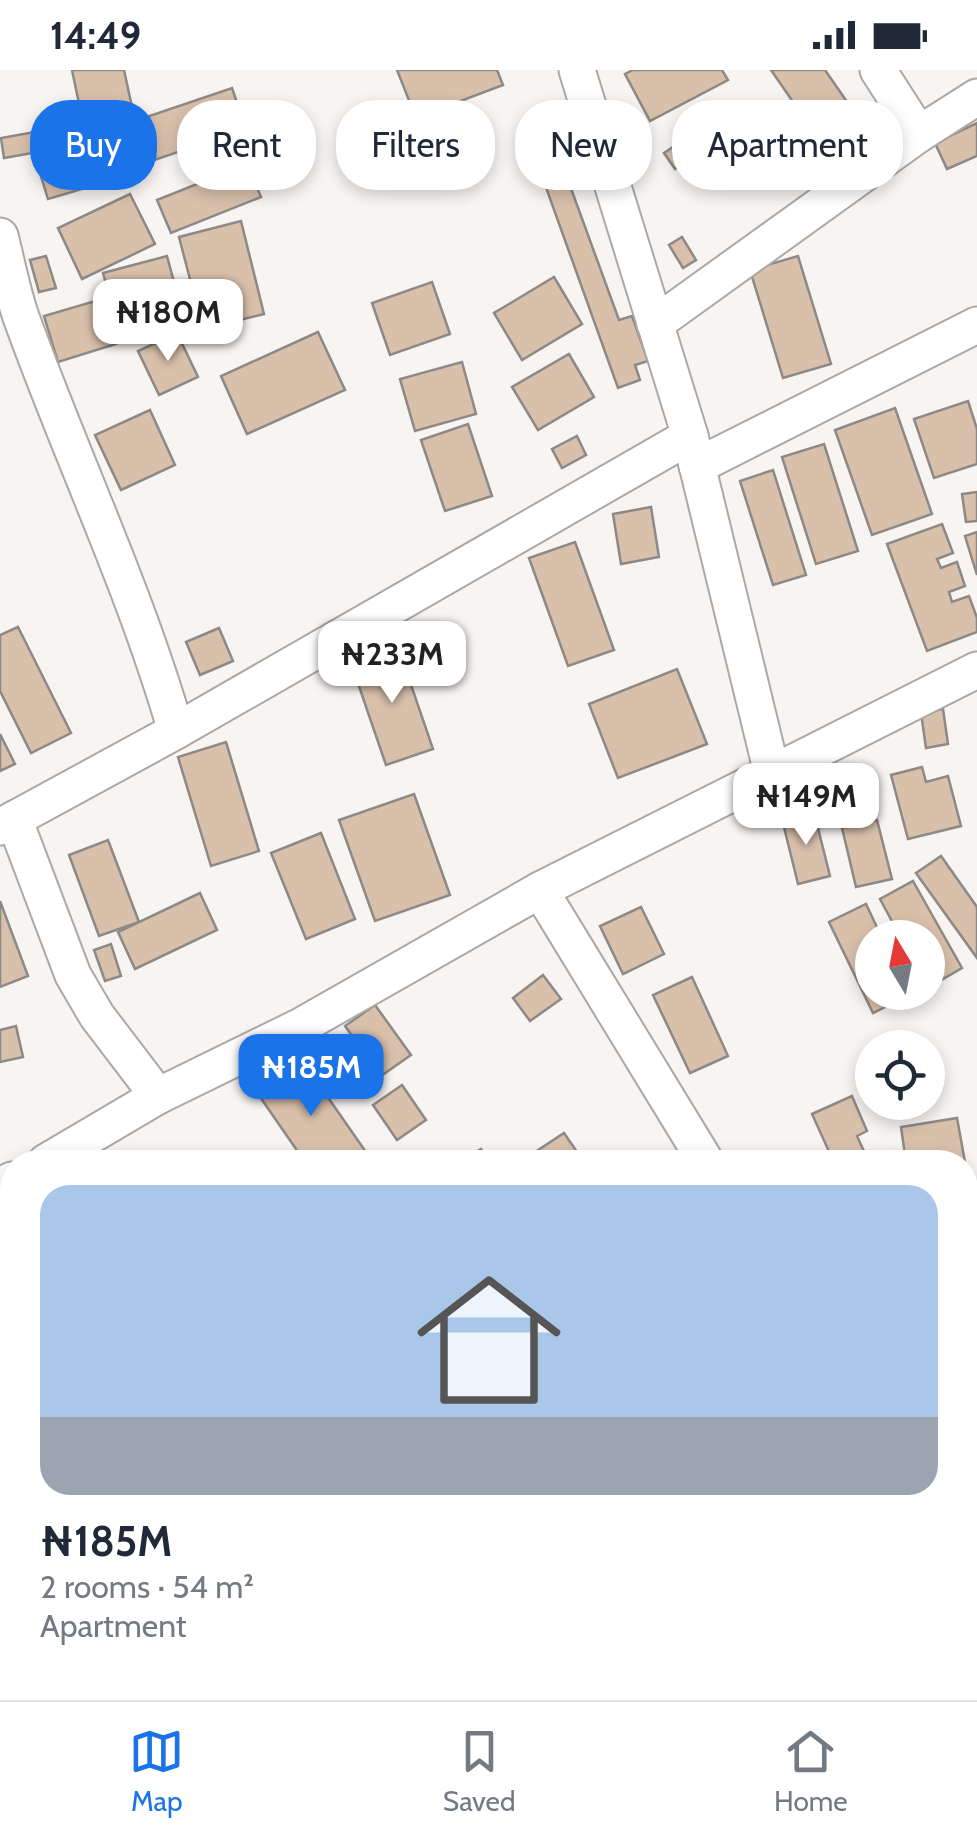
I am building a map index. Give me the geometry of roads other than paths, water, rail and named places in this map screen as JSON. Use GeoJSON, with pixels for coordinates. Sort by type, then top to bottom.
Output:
{"type":"FeatureCollection","features":[{"type":"Feature","properties":{"kind":"street"},"geometry":{"type":"LineString","coordinates":[[577,70],[693,451],[772,773]]}},
{"type":"Feature","properties":{"kind":"street"},"geometry":{"type":"LineString","coordinates":[[878,70],[919,134]]}},
{"type":"Feature","properties":{"kind":"street"},"geometry":{"type":"LineString","coordinates":[[655,324],[977,96]]}},
{"type":"Feature","properties":{"kind":"street"},"geometry":{"type":"LineString","coordinates":[[0,236],[20,314],[113,544],[156,660],[176,731]]}},
{"type":"Feature","properties":{"kind":"street"},"geometry":{"type":"LineString","coordinates":[[158,1096],[97,1016],[74,975],[7,823],[693,451],[977,325]]}},
{"type":"Feature","properties":{"kind":"street"},"geometry":{"type":"LineString","coordinates":[[66,1150],[158,1096],[300,1026],[540,890],[977,670]]}},
{"type":"Feature","properties":{"kind":"street"},"geometry":{"type":"LineString","coordinates":[[540,890],[699,1150]]}}]}
